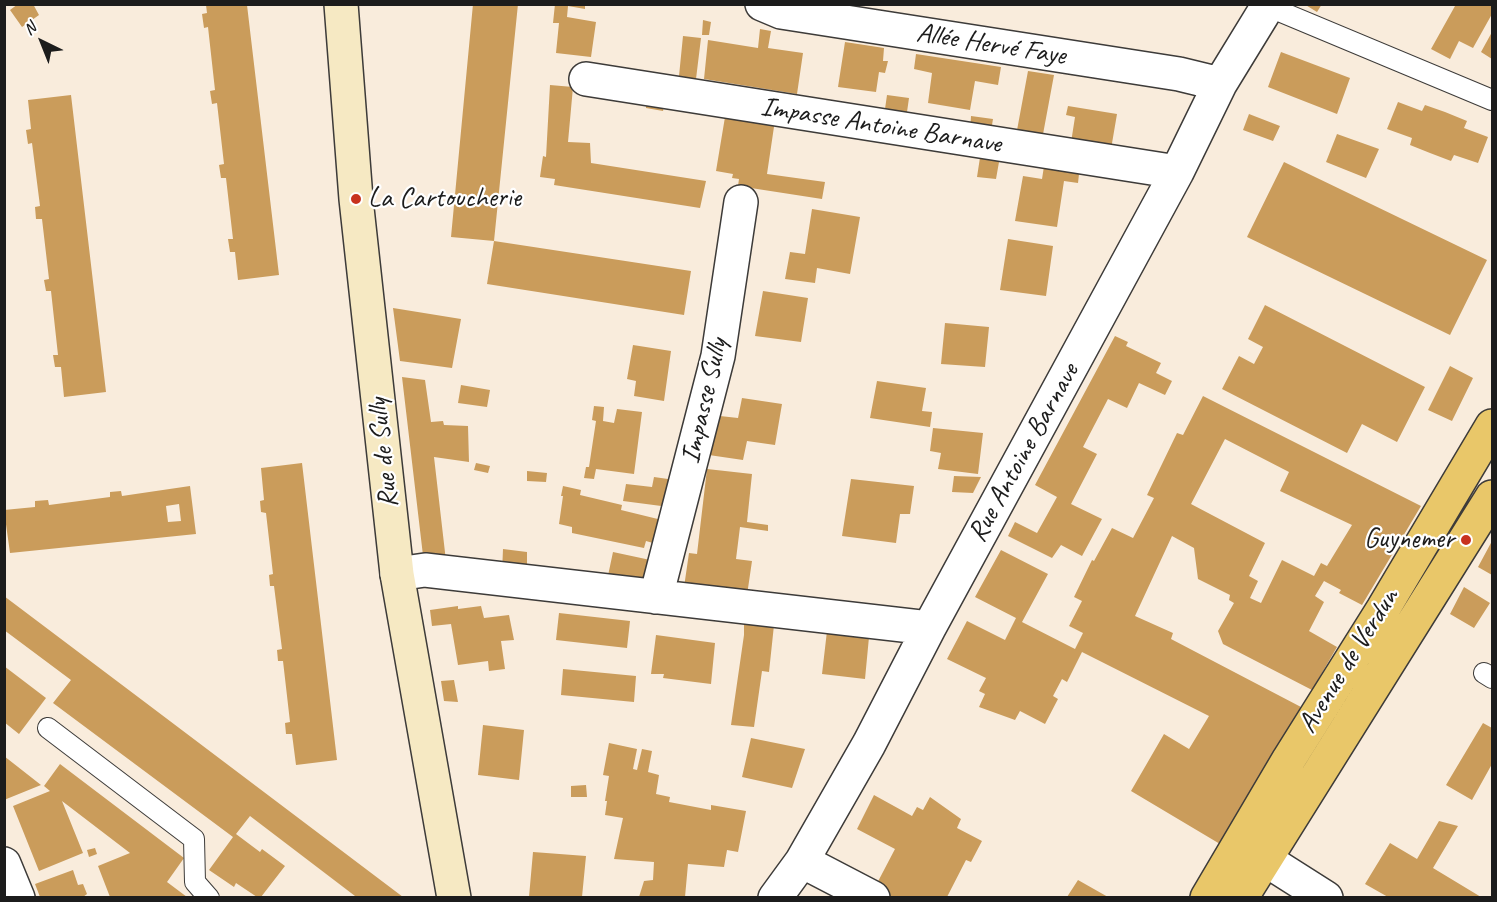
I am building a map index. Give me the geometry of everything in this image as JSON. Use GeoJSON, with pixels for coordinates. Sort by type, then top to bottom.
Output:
{"type":"FeatureCollection","features":[{"type":"Feature","properties":{"kind":"main road","name":"Avenue de Verdun"},"geometry":{"type":"LineString","coordinates":[[1241,897],[1251,851],[1492,426]]}},
{"type":"Feature","properties":{"kind":"main road","name":"Avenue de Verdun"},"geometry":{"type":"LineString","coordinates":[[1207,897],[1251,851],[1492,497]]}},
{"type":"Feature","properties":{"kind":"street","name":"Rue de Sully"},"geometry":{"type":"LineString","coordinates":[[341,4],[356,199],[397,574],[454,897]]}},
{"type":"Feature","properties":{"kind":"street","name":"Allée Hervé Faye"},"geometry":{"type":"LineString","coordinates":[[762,4],[781,12],[1179,74],[1220,84]]}},
{"type":"Feature","properties":{"kind":"street","name":"Rue Antoine Barnave"},"geometry":{"type":"LineString","coordinates":[[775,897],[802,861],[869,744],[929,628],[1177,172],[1220,84],[1268,5]]}},
{"type":"Feature","properties":{"kind":"street","name":"Impasse Antoine Barnave"},"geometry":{"type":"LineString","coordinates":[[586,79],[1177,172]]}},
{"type":"Feature","properties":{"kind":"street","name":"Impasse Sully"},"geometry":{"type":"LineString","coordinates":[[656,597],[718,356],[741,202]]}},
{"type":"Feature","properties":{"kind":"street"},"geometry":{"type":"LineString","coordinates":[[397,574],[424,570],[929,628]]}},
{"type":"Feature","properties":{"kind":"street"},"geometry":{"type":"LineString","coordinates":[[1251,851],[1326,897]]}},
{"type":"Feature","properties":{"kind":"street"},"geometry":{"type":"LineString","coordinates":[[802,861],[873,897]]}},
{"type":"Feature","properties":{"kind":"street"},"geometry":{"type":"LineString","coordinates":[[4,864],[18,897]]}},
{"type":"Feature","properties":{"kind":"lane"},"geometry":{"type":"LineString","coordinates":[[1268,5],[1492,100]]}},
{"type":"Feature","properties":{"kind":"lane"},"geometry":{"type":"LineString","coordinates":[[48,728],[194,839],[195,882],[209,897]]}},
{"type":"Feature","properties":{"kind":"building"},"geometry":{"type":"Polygon","coordinates":[[[18,4],[33,4],[39,15],[22,27],[10,10],[18,4]]]}},
{"type":"Feature","properties":{"kind":"building"},"geometry":{"type":"Polygon","coordinates":[[[473,4],[518,4],[494,241],[451,237],[473,4]]]}},
{"type":"Feature","properties":{"kind":"building"},"geometry":{"type":"Polygon","coordinates":[[[555,4],[585,4],[585,9],[568,6],[567,17],[596,22],[591,57],[556,53],[559,23],[553,23],[555,4]]]}},
{"type":"Feature","properties":{"kind":"building"},"geometry":{"type":"Polygon","coordinates":[[[1304,4],[1322,4],[1317,12],[1304,4]]]}},
{"type":"Feature","properties":{"kind":"building"},"geometry":{"type":"Polygon","coordinates":[[[1452,4],[1492,4],[1492,14],[1473,48],[1459,41],[1450,59],[1431,49],[1455,6],[1452,4]]]}},
{"type":"Feature","properties":{"kind":"building"},"geometry":{"type":"Polygon","coordinates":[[[206,5],[247,5],[279,275],[238,280],[235,252],[230,252],[228,239],[233,239],[226,178],[221,178],[219,165],[224,164],[217,103],[212,104],[210,91],[215,90],[208,27],[204,28],[202,14],[207,13],[206,5]]]}},
{"type":"Feature","properties":{"kind":"building"},"geometry":{"type":"Polygon","coordinates":[[[703,20],[711,22],[709,35],[702,35],[703,20]]]}},
{"type":"Feature","properties":{"kind":"building"},"geometry":{"type":"Polygon","coordinates":[[[760,29],[771,31],[768,48],[803,53],[797,94],[704,79],[708,40],[758,48],[760,29]]]}},
{"type":"Feature","properties":{"kind":"building"},"geometry":{"type":"Polygon","coordinates":[[[1492,32],[1492,59],[1481,52],[1492,32]]]}},
{"type":"Feature","properties":{"kind":"building"},"geometry":{"type":"Polygon","coordinates":[[[683,36],[701,38],[696,79],[679,76],[683,36]]]}},
{"type":"Feature","properties":{"kind":"building"},"geometry":{"type":"Polygon","coordinates":[[[845,42],[884,48],[883,61],[888,61],[885,73],[879,72],[876,92],[838,87],[845,42]]]}},
{"type":"Feature","properties":{"kind":"building"},"geometry":{"type":"Polygon","coordinates":[[[1281,52],[1350,78],[1337,114],[1268,87],[1281,52]]]}},
{"type":"Feature","properties":{"kind":"building"},"geometry":{"type":"Polygon","coordinates":[[[916,54],[1001,67],[998,85],[975,81],[970,110],[928,103],[932,73],[914,69],[916,54]]]}},
{"type":"Feature","properties":{"kind":"building"},"geometry":{"type":"Polygon","coordinates":[[[1028,71],[1054,75],[1041,145],[1015,141],[1028,71]]]}},
{"type":"Feature","properties":{"kind":"building"},"geometry":{"type":"Polygon","coordinates":[[[550,85],[573,87],[568,142],[590,143],[591,163],[706,181],[700,208],[554,185],[555,179],[540,177],[543,156],[546,157],[550,85]]]}},
{"type":"Feature","properties":{"kind":"building"},"geometry":{"type":"Polygon","coordinates":[[[71,95],[106,392],[64,397],[61,367],[55,367],[53,355],[58,355],[51,291],[46,291],[44,280],[49,279],[42,219],[36,219],[35,207],[40,206],[32,143],[28,144],[26,130],[31,129],[28,100],[71,95]]]}},
{"type":"Feature","properties":{"kind":"building"},"geometry":{"type":"Polygon","coordinates":[[[887,95],[909,98],[905,126],[883,123],[887,95]]]}},
{"type":"Feature","properties":{"kind":"building"},"geometry":{"type":"Polygon","coordinates":[[[646,100],[665,102],[663,111],[646,108],[646,100]]]}},
{"type":"Feature","properties":{"kind":"building"},"geometry":{"type":"Polygon","coordinates":[[[1398,102],[1422,111],[1425,105],[1445,112],[1467,121],[1464,128],[1488,137],[1478,163],[1454,155],[1451,161],[1410,145],[1412,138],[1387,129],[1398,102]]]}},
{"type":"Feature","properties":{"kind":"building"},"geometry":{"type":"Polygon","coordinates":[[[1068,106],[1117,114],[1110,155],[1070,149],[1075,117],[1066,115],[1068,106]]]}},
{"type":"Feature","properties":{"kind":"building"},"geometry":{"type":"Polygon","coordinates":[[[726,111],[775,120],[767,174],[825,182],[822,199],[738,186],[739,179],[732,178],[733,174],[716,171],[726,111]]]}},
{"type":"Feature","properties":{"kind":"building"},"geometry":{"type":"Polygon","coordinates":[[[1249,114],[1280,126],[1273,141],[1243,130],[1249,114]]]}},
{"type":"Feature","properties":{"kind":"building"},"geometry":{"type":"Polygon","coordinates":[[[971,116],[993,119],[990,137],[970,134],[971,116]]]}},
{"type":"Feature","properties":{"kind":"building"},"geometry":{"type":"Polygon","coordinates":[[[1337,134],[1379,149],[1366,178],[1326,162],[1337,134]]]}},
{"type":"Feature","properties":{"kind":"building"},"geometry":{"type":"Polygon","coordinates":[[[981,151],[1005,155],[1004,162],[999,162],[996,179],[977,177],[981,151]]]}},
{"type":"Feature","properties":{"kind":"building"},"geometry":{"type":"Polygon","coordinates":[[[1045,160],[1080,165],[1078,183],[1064,181],[1057,227],[1015,221],[1023,176],[1042,179],[1045,160]]]}},
{"type":"Feature","properties":{"kind":"building"},"geometry":{"type":"Polygon","coordinates":[[[1284,162],[1487,260],[1450,335],[1247,237],[1284,162]]]}},
{"type":"Feature","properties":{"kind":"building"},"geometry":{"type":"Polygon","coordinates":[[[812,209],[860,217],[850,274],[817,268],[815,283],[785,279],[790,252],[805,254],[812,209]]]}},
{"type":"Feature","properties":{"kind":"building"},"geometry":{"type":"Polygon","coordinates":[[[1008,239],[1053,246],[1046,296],[1000,290],[1008,239]]]}},
{"type":"Feature","properties":{"kind":"building"},"geometry":{"type":"Polygon","coordinates":[[[494,241],[691,271],[684,315],[487,284],[494,241]]]}},
{"type":"Feature","properties":{"kind":"building"},"geometry":{"type":"Polygon","coordinates":[[[763,291],[808,298],[801,342],[755,336],[763,291]]]}},
{"type":"Feature","properties":{"kind":"building"},"geometry":{"type":"Polygon","coordinates":[[[1265,305],[1425,387],[1397,442],[1362,424],[1347,453],[1222,389],[1239,356],[1254,364],[1263,347],[1248,339],[1265,305]]]}},
{"type":"Feature","properties":{"kind":"building"},"geometry":{"type":"Polygon","coordinates":[[[393,308],[461,319],[452,368],[400,361],[393,308]]]}},
{"type":"Feature","properties":{"kind":"building"},"geometry":{"type":"Polygon","coordinates":[[[945,323],[989,327],[985,367],[941,364],[945,323]]]}},
{"type":"Feature","properties":{"kind":"building"},"geometry":{"type":"Polygon","coordinates":[[[1115,336],[1128,342],[1126,346],[1161,363],[1156,373],[1172,381],[1165,395],[1139,383],[1127,408],[1108,399],[1083,447],[1097,454],[1071,504],[1102,519],[1082,556],[1061,545],[1052,558],[1008,536],[1015,522],[1037,533],[1057,497],[1035,485],[1115,336]]]}},
{"type":"Feature","properties":{"kind":"building"},"geometry":{"type":"Polygon","coordinates":[[[633,345],[671,351],[664,401],[634,396],[636,381],[627,379],[633,345]]]}},
{"type":"Feature","properties":{"kind":"building"},"geometry":{"type":"Polygon","coordinates":[[[1450,366],[1473,378],[1452,421],[1428,410],[1450,366]]]}},
{"type":"Feature","properties":{"kind":"building"},"geometry":{"type":"Polygon","coordinates":[[[402,377],[425,380],[431,422],[443,421],[444,425],[468,426],[469,462],[434,457],[446,561],[424,564],[402,377]]]}},
{"type":"Feature","properties":{"kind":"building"},"geometry":{"type":"Polygon","coordinates":[[[877,381],[926,388],[922,411],[932,412],[930,427],[870,418],[877,381]]]}},
{"type":"Feature","properties":{"kind":"building"},"geometry":{"type":"Polygon","coordinates":[[[461,385],[490,390],[487,407],[458,403],[461,385]]]}},
{"type":"Feature","properties":{"kind":"building"},"geometry":{"type":"Polygon","coordinates":[[[1203,396],[1421,506],[1362,605],[1339,593],[1341,590],[1324,581],[1315,596],[1324,602],[1309,631],[1337,647],[1312,690],[1223,644],[1218,631],[1234,603],[1229,600],[1230,595],[1198,579],[1194,548],[1172,536],[1135,616],[1173,633],[1171,639],[1301,707],[1220,844],[1131,791],[1164,734],[1189,749],[1209,716],[1082,652],[1067,682],[1062,679],[1053,696],[1058,699],[1045,724],[1020,711],[1015,720],[979,707],[985,694],[979,691],[986,678],[947,659],[967,621],[1005,640],[1016,618],[975,597],[1001,550],[1048,574],[1022,622],[1075,649],[1083,633],[1069,626],[1082,601],[1074,597],[1092,560],[1094,561],[1112,528],[1133,538],[1154,498],[1147,495],[1177,433],[1183,435],[1203,396]],[[1225,439],[1191,504],[1265,543],[1249,576],[1258,581],[1250,598],[1261,603],[1282,560],[1314,576],[1321,563],[1327,566],[1352,525],[1280,491],[1289,472],[1225,439]]]}},
{"type":"Feature","properties":{"kind":"building"},"geometry":{"type":"Polygon","coordinates":[[[742,398],[782,404],[775,445],[747,441],[743,460],[702,454],[711,415],[738,418],[742,398]]]}},
{"type":"Feature","properties":{"kind":"building"},"geometry":{"type":"Polygon","coordinates":[[[594,406],[604,407],[603,421],[614,423],[617,409],[642,412],[634,474],[596,469],[594,479],[584,478],[586,467],[589,467],[596,421],[592,420],[594,406]]]}},
{"type":"Feature","properties":{"kind":"building"},"geometry":{"type":"Polygon","coordinates":[[[933,428],[983,433],[978,474],[938,469],[941,453],[930,451],[933,428]]]}},
{"type":"Feature","properties":{"kind":"building"},"geometry":{"type":"Polygon","coordinates":[[[302,463],[337,760],[296,765],[292,734],[286,734],[285,723],[290,722],[283,661],[278,661],[277,650],[282,649],[274,586],[270,586],[269,575],[273,574],[266,513],[261,512],[260,501],[264,500],[261,468],[302,463]]]}},
{"type":"Feature","properties":{"kind":"building"},"geometry":{"type":"Polygon","coordinates":[[[476,463],[490,466],[488,473],[474,470],[476,463]]]}},
{"type":"Feature","properties":{"kind":"building"},"geometry":{"type":"Polygon","coordinates":[[[707,469],[752,474],[747,522],[768,525],[768,531],[740,527],[736,559],[752,561],[746,602],[683,594],[689,553],[697,554],[707,469]]]}},
{"type":"Feature","properties":{"kind":"building"},"geometry":{"type":"Polygon","coordinates":[[[527,471],[547,473],[546,482],[527,481],[527,471]]]}},
{"type":"Feature","properties":{"kind":"building"},"geometry":{"type":"Polygon","coordinates":[[[954,476],[981,477],[973,493],[952,492],[954,476]]]}},
{"type":"Feature","properties":{"kind":"building"},"geometry":{"type":"Polygon","coordinates":[[[654,477],[675,480],[669,507],[623,501],[626,484],[652,487],[654,477]]]}},
{"type":"Feature","properties":{"kind":"building"},"geometry":{"type":"Polygon","coordinates":[[[851,479],[914,486],[910,514],[900,514],[896,543],[842,536],[851,479]]]}},
{"type":"Feature","properties":{"kind":"building"},"geometry":{"type":"Polygon","coordinates":[[[190,486],[196,534],[10,553],[4,510],[35,507],[35,501],[48,500],[49,505],[110,497],[110,492],[121,491],[122,496],[190,486]],[[179,504],[166,506],[168,522],[181,521],[179,504]]]}},
{"type":"Feature","properties":{"kind":"building"},"geometry":{"type":"Polygon","coordinates":[[[563,486],[581,490],[580,495],[622,505],[621,510],[666,521],[660,545],[646,541],[644,548],[572,533],[572,527],[559,524],[563,486]]]}},
{"type":"Feature","properties":{"kind":"building"},"geometry":{"type":"Polygon","coordinates":[[[1492,541],[1492,575],[1478,567],[1492,541]]]}},
{"type":"Feature","properties":{"kind":"building"},"geometry":{"type":"Polygon","coordinates":[[[503,549],[527,552],[527,575],[502,573],[503,549]]]}},
{"type":"Feature","properties":{"kind":"building"},"geometry":{"type":"Polygon","coordinates":[[[613,552],[655,561],[645,591],[606,585],[613,552]]]}},
{"type":"Feature","properties":{"kind":"building"},"geometry":{"type":"Polygon","coordinates":[[[1464,587],[1490,603],[1474,628],[1450,614],[1464,587]]]}},
{"type":"Feature","properties":{"kind":"building"},"geometry":{"type":"Polygon","coordinates":[[[4,596],[403,897],[353,897],[355,896],[250,816],[236,834],[260,852],[262,849],[285,866],[261,897],[257,897],[236,883],[234,887],[209,870],[233,837],[53,703],[71,680],[4,630],[4,596]]]}},
{"type":"Feature","properties":{"kind":"building"},"geometry":{"type":"Polygon","coordinates":[[[458,606],[458,609],[481,606],[484,618],[509,615],[514,640],[501,641],[505,669],[489,671],[488,661],[458,665],[451,624],[432,626],[430,610],[458,606]]]}},
{"type":"Feature","properties":{"kind":"building"},"geometry":{"type":"Polygon","coordinates":[[[559,613],[630,621],[627,648],[556,640],[559,613]]]}},
{"type":"Feature","properties":{"kind":"building"},"geometry":{"type":"Polygon","coordinates":[[[744,622],[774,625],[769,672],[762,671],[754,727],[731,725],[744,622]]]}},
{"type":"Feature","properties":{"kind":"building"},"geometry":{"type":"Polygon","coordinates":[[[827,631],[869,637],[865,679],[822,674],[827,631]]]}},
{"type":"Feature","properties":{"kind":"building"},"geometry":{"type":"Polygon","coordinates":[[[656,635],[715,643],[711,684],[663,678],[664,674],[651,674],[656,635]]]}},
{"type":"Feature","properties":{"kind":"building"},"geometry":{"type":"Polygon","coordinates":[[[4,666],[46,698],[19,734],[4,722],[4,666]]]}},
{"type":"Feature","properties":{"kind":"building"},"geometry":{"type":"Polygon","coordinates":[[[563,669],[636,676],[634,702],[561,695],[563,669]]]}},
{"type":"Feature","properties":{"kind":"building"},"geometry":{"type":"Polygon","coordinates":[[[454,680],[458,702],[444,701],[441,681],[454,680]]]}},
{"type":"Feature","properties":{"kind":"building"},"geometry":{"type":"Polygon","coordinates":[[[1483,723],[1492,728],[1492,764],[1472,800],[1446,785],[1483,723]]]}},
{"type":"Feature","properties":{"kind":"building"},"geometry":{"type":"Polygon","coordinates":[[[483,725],[524,730],[519,780],[478,775],[483,725]]]}},
{"type":"Feature","properties":{"kind":"building"},"geometry":{"type":"Polygon","coordinates":[[[751,738],[805,749],[792,788],[742,777],[751,738]]]}},
{"type":"Feature","properties":{"kind":"building"},"geometry":{"type":"Polygon","coordinates":[[[609,743],[637,749],[633,769],[637,770],[642,749],[652,751],[648,772],[659,775],[656,794],[670,797],[669,802],[711,810],[711,805],[746,811],[738,852],[727,850],[724,867],[688,864],[685,897],[639,897],[644,881],[653,880],[654,862],[614,859],[623,818],[605,815],[609,776],[603,775],[609,743]]]}},
{"type":"Feature","properties":{"kind":"building"},"geometry":{"type":"Polygon","coordinates":[[[4,756],[41,785],[4,800],[4,756]]]}},
{"type":"Feature","properties":{"kind":"building"},"geometry":{"type":"Polygon","coordinates":[[[60,764],[184,858],[167,882],[187,897],[110,897],[98,866],[130,853],[62,801],[83,853],[39,871],[13,806],[50,791],[44,786],[60,764]]]}},
{"type":"Feature","properties":{"kind":"building"},"geometry":{"type":"Polygon","coordinates":[[[586,785],[587,797],[571,797],[571,786],[586,785]]]}},
{"type":"Feature","properties":{"kind":"building"},"geometry":{"type":"Polygon","coordinates":[[[874,795],[912,816],[917,807],[923,810],[930,797],[961,819],[957,828],[982,841],[971,862],[966,860],[947,897],[885,897],[873,891],[895,849],[857,829],[874,795]]]}},
{"type":"Feature","properties":{"kind":"building"},"geometry":{"type":"Polygon","coordinates":[[[1439,821],[1458,826],[1433,868],[1481,897],[1388,897],[1365,884],[1390,843],[1417,859],[1439,821]]]}},
{"type":"Feature","properties":{"kind":"building"},"geometry":{"type":"Polygon","coordinates":[[[95,848],[97,854],[89,857],[87,850],[95,848]]]}},
{"type":"Feature","properties":{"kind":"building"},"geometry":{"type":"Polygon","coordinates":[[[533,852],[586,856],[582,897],[529,897],[533,852]]]}},
{"type":"Feature","properties":{"kind":"building"},"geometry":{"type":"Polygon","coordinates":[[[73,870],[78,885],[83,884],[87,894],[83,897],[40,897],[35,884],[73,870]]]}},
{"type":"Feature","properties":{"kind":"building"},"geometry":{"type":"Polygon","coordinates":[[[1078,880],[1108,897],[1067,897],[1078,880]]]}},
{"type":"Feature","properties":{"kind":"place","name":"La Cartoucherie"},"geometry":{"type":"Point","coordinates":[356,199]}},
{"type":"Feature","properties":{"kind":"place","name":"Guynemer"},"geometry":{"type":"Point","coordinates":[1466,540]}}]}
